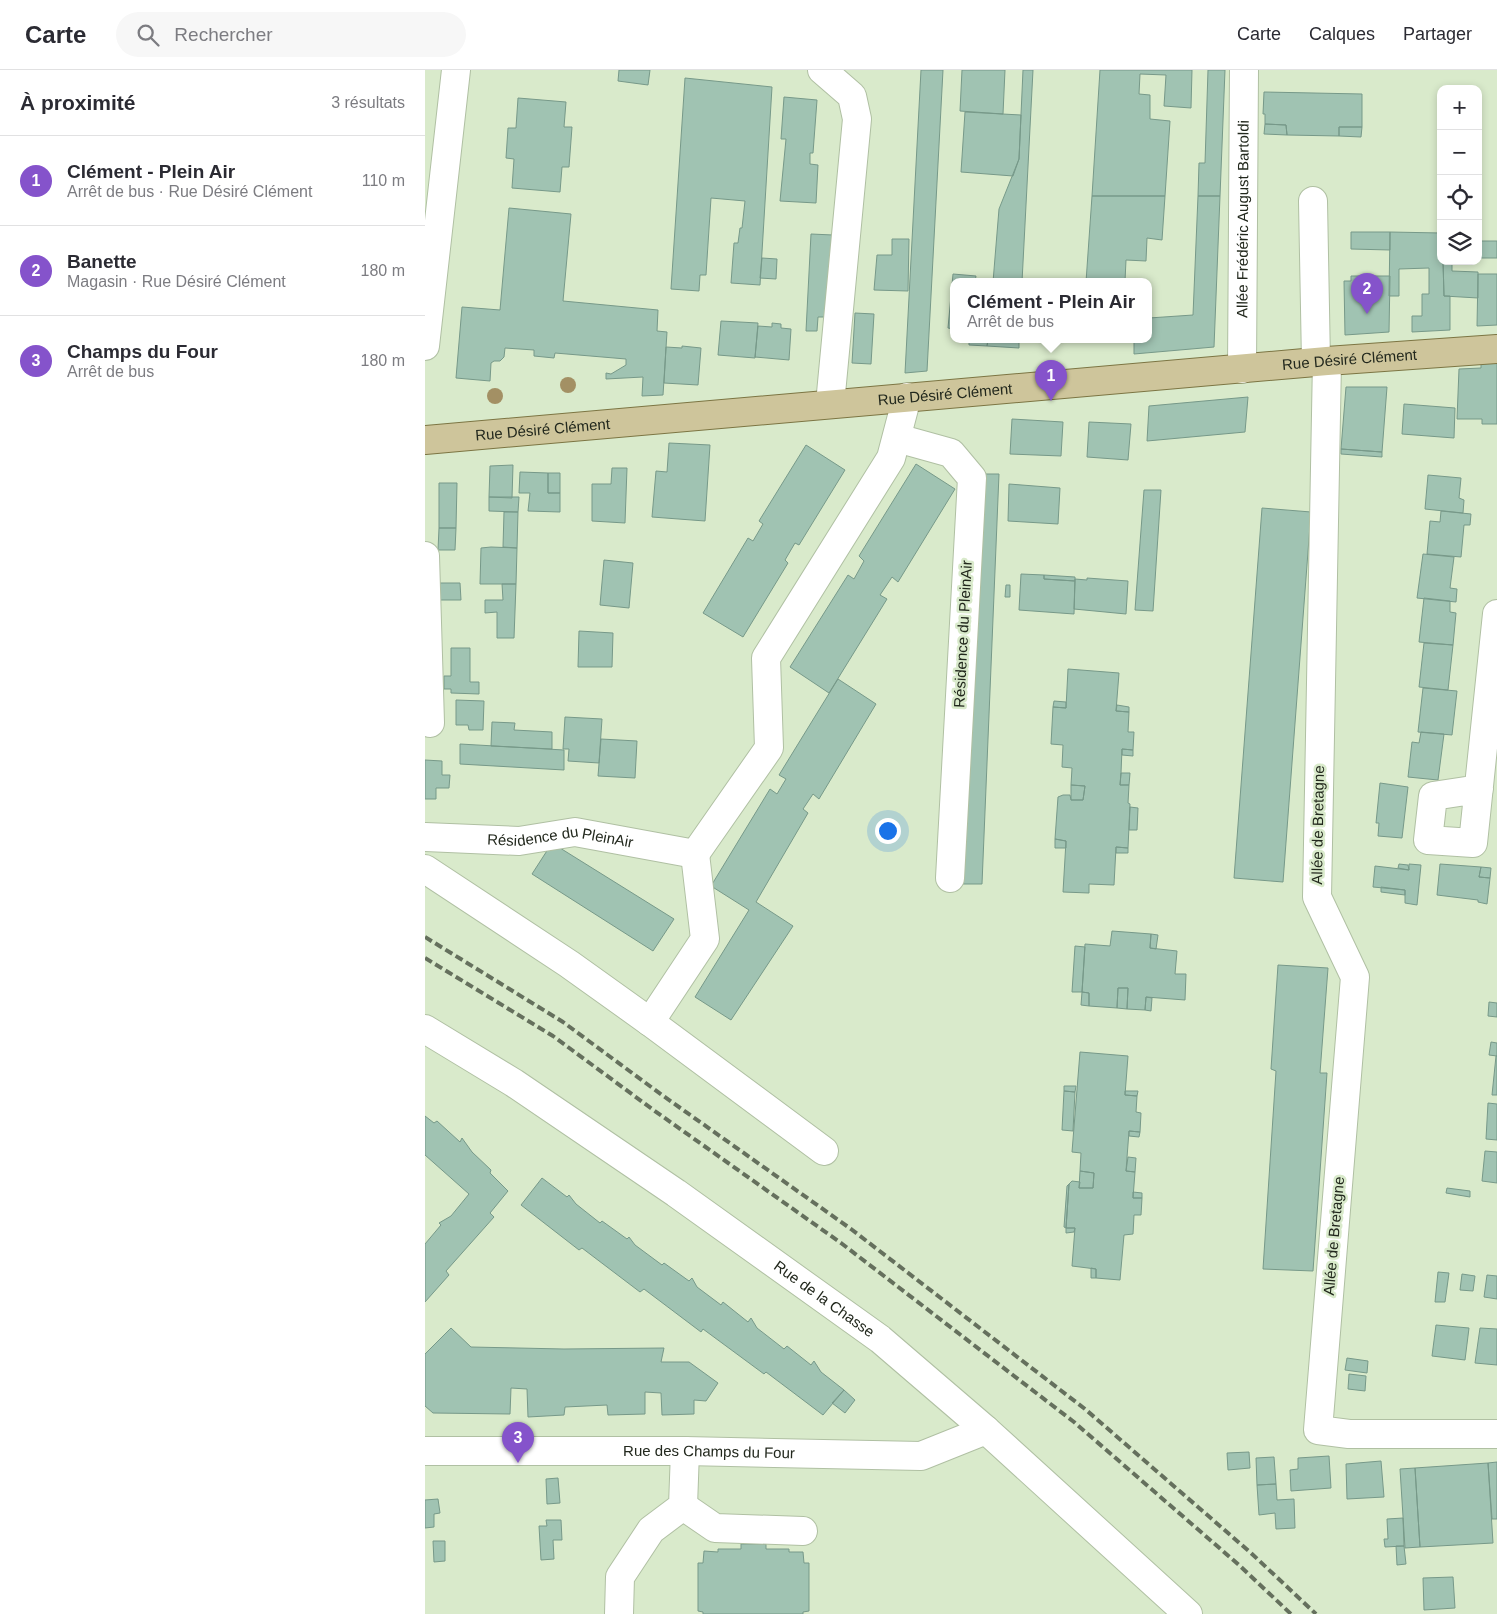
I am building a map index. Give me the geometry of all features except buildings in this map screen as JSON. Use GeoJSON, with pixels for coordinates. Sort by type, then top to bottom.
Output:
{"type":"FeatureCollection","features":[{"type":"Feature","properties":{"kind":"main road","name":"Rue Désiré Clément"},"geometry":{"type":"LineString","coordinates":[[425,440],[1321,361],[1497,349]]}},
{"type":"Feature","properties":{"kind":"street"},"geometry":{"type":"LineString","coordinates":[[425,346],[456,70]]}},
{"type":"Feature","properties":{"kind":"street"},"geometry":{"type":"LineString","coordinates":[[822,70],[852,96],[857,118],[830,404]]}},
{"type":"Feature","properties":{"kind":"street","name":"Allée Frédéric August Bartoldi"},"geometry":{"type":"LineString","coordinates":[[1241,369],[1245,70]]}},
{"type":"Feature","properties":{"kind":"street","name":"Allée de Bretagne"},"geometry":{"type":"LineString","coordinates":[[1313,201],[1321,361],[1317,897],[1355,977],[1318,1430],[1349,1434],[1497,1434]]}},
{"type":"Feature","properties":{"kind":"street"},"geometry":{"type":"LineString","coordinates":[[649,1022],[705,939],[695,854],[769,748],[766,658],[891,458],[907,398]]}},
{"type":"Feature","properties":{"kind":"street","name":"Résidence du PleinAir"},"geometry":{"type":"LineString","coordinates":[[897,438],[951,454],[972,478],[950,878]]}},
{"type":"Feature","properties":{"kind":"street"},"geometry":{"type":"LineString","coordinates":[[425,556],[430,723]]}},
{"type":"Feature","properties":{"kind":"street"},"geometry":{"type":"LineString","coordinates":[[1479,789],[1497,614]]}},
{"type":"Feature","properties":{"kind":"street","name":"Résidence du PleinAir"},"geometry":{"type":"LineString","coordinates":[[425,836],[519,841],[575,832],[695,854]]}},
{"type":"Feature","properties":{"kind":"street"},"geometry":{"type":"LineString","coordinates":[[425,869],[569,964],[824,1151]]}},
{"type":"Feature","properties":{"kind":"street","name":"Rue de la Chasse"},"geometry":{"type":"LineString","coordinates":[[425,1029],[514,1083],[676,1193],[880,1339],[986,1430],[1189,1614]]}},
{"type":"Feature","properties":{"kind":"street","name":"Rue des Champs du Four"},"geometry":{"type":"LineString","coordinates":[[425,1451],[685,1451],[921,1456],[986,1430]]}},
{"type":"Feature","properties":{"kind":"street"},"geometry":{"type":"LineString","coordinates":[[683,1506],[685,1451]]}},
{"type":"Feature","properties":{"kind":"street"},"geometry":{"type":"LineString","coordinates":[[683,1506],[715,1528],[803,1531]]}},
{"type":"Feature","properties":{"kind":"street"},"geometry":{"type":"LineString","coordinates":[[619,1614],[620,1577],[651,1530],[683,1506]]}},
{"type":"Feature","properties":{"kind":"railway"},"geometry":{"type":"LineString","coordinates":[[425,937],[563,1022],[851,1229],[1085,1409],[1251,1553],[1316,1614]]}},
{"type":"Feature","properties":{"kind":"railway"},"geometry":{"type":"LineString","coordinates":[[425,958],[553,1036],[841,1243],[1074,1422],[1239,1565],[1291,1614]]}},
{"type":"Feature","properties":{"kind":"place","name":"Banette"},"geometry":{"type":"Point","coordinates":[1367,314]}},
{"type":"Feature","properties":{"kind":"place","name":"Clément - Plein Air"},"geometry":{"type":"Point","coordinates":[1051,401]}},
{"type":"Feature","properties":{"kind":"place","name":"Champs du Four"},"geometry":{"type":"Point","coordinates":[518,1463]}}]}
